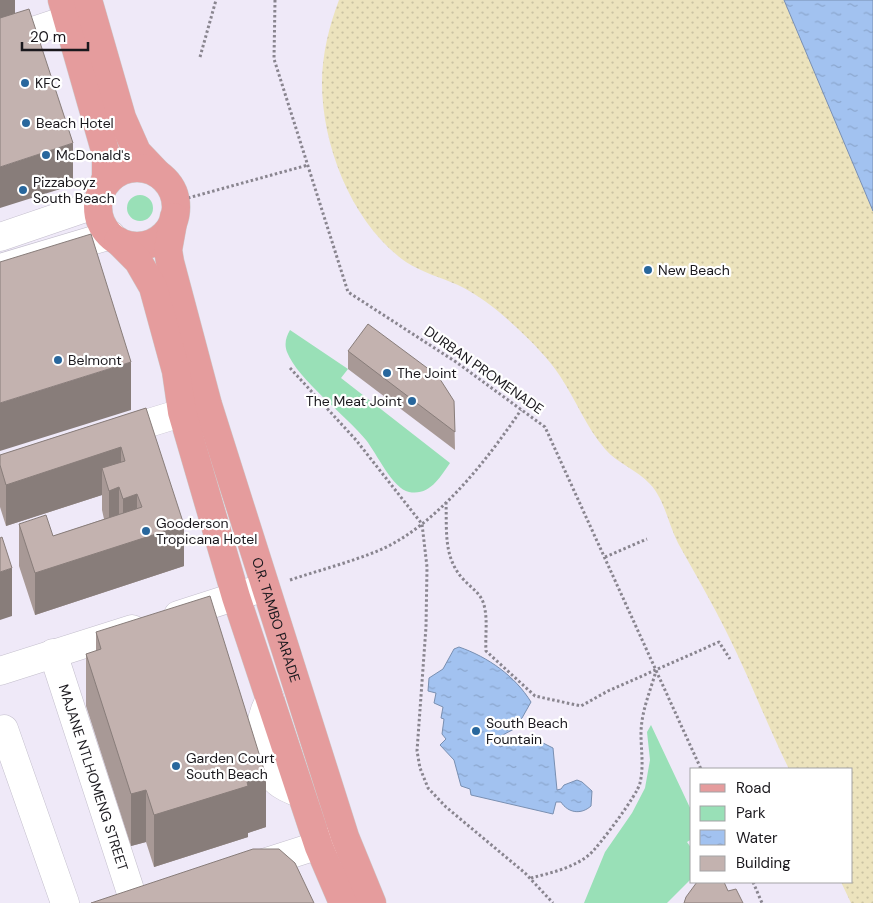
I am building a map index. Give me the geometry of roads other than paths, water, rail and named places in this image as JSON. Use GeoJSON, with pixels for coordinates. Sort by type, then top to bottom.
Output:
{"type":"FeatureCollection","features":[{"type":"Feature","properties":{"kind":"main road"},"geometry":{"type":"LineString","coordinates":[[77,8],[138,152],[171,188],[175,209],[169,228],[162,236],[149,244],[135,246],[114,238]]}},
{"type":"Feature","properties":{"kind":"main road"},"geometry":{"type":"LineString","coordinates":[[77,8],[106,154],[106,177],[100,197],[99,218],[114,238],[138,261],[153,287],[176,371],[182,412],[236,597],[319,847],[342,903]]}},
{"type":"Feature","properties":{"kind":"main road"},"geometry":{"type":"LineString","coordinates":[[100,197],[110,178],[124,170],[140,168],[157,173]]}},
{"type":"Feature","properties":{"kind":"main road","name":"O.R. TAMBO PARADE"},"geometry":{"type":"LineString","coordinates":[[175,209],[168,250],[170,262],[208,405],[344,837],[372,903]]}},
{"type":"Feature","properties":{"kind":"street"},"geometry":{"type":"LineString","coordinates":[[0,42],[77,8]]}},
{"type":"Feature","properties":{"kind":"street"},"geometry":{"type":"LineString","coordinates":[[0,237],[100,197]]}},
{"type":"Feature","properties":{"kind":"street"},"geometry":{"type":"LineString","coordinates":[[0,268],[114,238]]}},
{"type":"Feature","properties":{"kind":"street"},"geometry":{"type":"LineString","coordinates":[[91,441],[208,405]]}},
{"type":"Feature","properties":{"kind":"street"},"geometry":{"type":"LineString","coordinates":[[0,671],[265,587]]}},
{"type":"Feature","properties":{"kind":"street","name":"MAJANE NTLHOMENG STREET"},"geometry":{"type":"LineString","coordinates":[[53,653],[132,902]]}},
{"type":"Feature","properties":{"kind":"street"},"geometry":{"type":"LineString","coordinates":[[4,729],[64,903]]}},
{"type":"Feature","properties":{"kind":"street"},"geometry":{"type":"LineString","coordinates":[[226,874],[319,847],[344,837]]}},
{"type":"Feature","properties":{"kind":"street"},"geometry":{"type":"LineString","coordinates":[[132,902],[162,893]]}},
{"type":"Feature","properties":{"kind":"water"},"geometry":{"type":"Polygon","coordinates":[[[784,0],[873,0],[873,211],[784,0]]]}},
{"type":"Feature","properties":{"kind":"water","name":"South Beach Fountain"},"geometry":{"type":"Polygon","coordinates":[[[459,647],[480,656],[500,669],[517,684],[531,702],[522,718],[517,722],[516,728],[497,738],[500,747],[519,739],[528,742],[535,739],[553,748],[557,790],[577,780],[582,782],[592,791],[591,806],[583,811],[575,812],[567,809],[561,802],[556,802],[553,814],[471,795],[470,789],[461,786],[454,760],[440,745],[446,739],[442,734],[444,719],[441,718],[443,707],[434,703],[436,693],[428,691],[429,678],[443,669],[454,649],[459,647]]]}},
{"type":"Feature","properties":{"kind":"place","name":"KFC"},"geometry":{"type":"Point","coordinates":[25,83]}},
{"type":"Feature","properties":{"kind":"place","name":"Beach Hotel"},"geometry":{"type":"Point","coordinates":[26,123]}},
{"type":"Feature","properties":{"kind":"place","name":"McDonald's"},"geometry":{"type":"Point","coordinates":[46,155]}},
{"type":"Feature","properties":{"kind":"place","name":"Pizzaboyz South Beach"},"geometry":{"type":"Point","coordinates":[23,190]}},
{"type":"Feature","properties":{"kind":"place","name":"New Beach"},"geometry":{"type":"Point","coordinates":[648,270]}},
{"type":"Feature","properties":{"kind":"place","name":"Belmont"},"geometry":{"type":"Point","coordinates":[58,360]}},
{"type":"Feature","properties":{"kind":"place","name":"The Joint"},"geometry":{"type":"Point","coordinates":[387,373]}},
{"type":"Feature","properties":{"kind":"place","name":"The Meat Joint"},"geometry":{"type":"Point","coordinates":[412,401]}},
{"type":"Feature","properties":{"kind":"place","name":"Gooderson Tropicana Hotel"},"geometry":{"type":"Point","coordinates":[146,531]}},
{"type":"Feature","properties":{"kind":"place","name":"South Beach Fountain"},"geometry":{"type":"Point","coordinates":[476,731]}},
{"type":"Feature","properties":{"kind":"place","name":"Garden Court South Beach"},"geometry":{"type":"Point","coordinates":[176,766]}}]}
